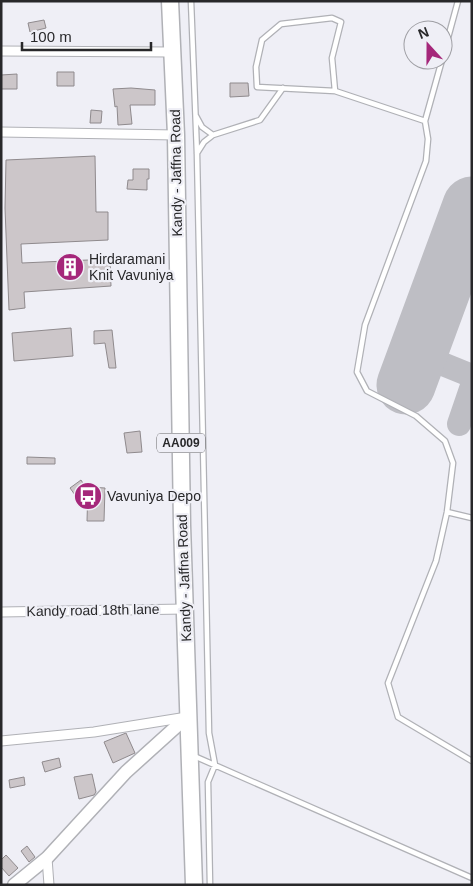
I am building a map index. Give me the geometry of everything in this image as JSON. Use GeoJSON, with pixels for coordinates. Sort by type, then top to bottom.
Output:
{"type":"FeatureCollection","features":[{"type":"Feature","properties":{"kind":"highway","name":"Kandy - Jaffna Road"},"geometry":{"type":"LineString","coordinates":[[170,1],[176,135],[185,608],[194,885]]}},
{"type":"Feature","properties":{"kind":"street"},"geometry":{"type":"LineString","coordinates":[[1,51],[171,52]]}},
{"type":"Feature","properties":{"kind":"street"},"geometry":{"type":"LineString","coordinates":[[1,132],[176,135]]}},
{"type":"Feature","properties":{"kind":"street","name":"Kandy road 18th lane"},"geometry":{"type":"LineString","coordinates":[[1,612],[185,608]]}},
{"type":"Feature","properties":{"kind":"street"},"geometry":{"type":"LineString","coordinates":[[1,741],[94,732],[188,716]]}},
{"type":"Feature","properties":{"kind":"street"},"geometry":{"type":"LineString","coordinates":[[14,885],[47,858],[126,772],[188,716]]}},
{"type":"Feature","properties":{"kind":"street"},"geometry":{"type":"LineString","coordinates":[[47,858],[49,885]]}},
{"type":"Feature","properties":{"kind":"lane"},"geometry":{"type":"LineString","coordinates":[[191,1],[197,154],[209,733],[215,765],[208,782],[210,885]]}},
{"type":"Feature","properties":{"kind":"lane"},"geometry":{"type":"LineString","coordinates":[[453,20],[458,1]]}},
{"type":"Feature","properties":{"kind":"lane"},"geometry":{"type":"LineString","coordinates":[[335,91],[332,58],[341,22],[332,18],[281,24],[262,40],[256,67],[257,87],[335,91],[425,121]]}},
{"type":"Feature","properties":{"kind":"lane"},"geometry":{"type":"LineString","coordinates":[[439,70],[425,121],[428,139],[426,161],[366,325],[357,372],[367,391],[416,416],[445,441],[453,463],[447,512],[436,561],[388,683],[398,717],[472,761]]}},
{"type":"Feature","properties":{"kind":"lane"},"geometry":{"type":"LineString","coordinates":[[197,154],[204,142],[213,135],[260,120],[283,88]]}},
{"type":"Feature","properties":{"kind":"lane"},"geometry":{"type":"LineString","coordinates":[[195,115],[202,127],[213,135]]}},
{"type":"Feature","properties":{"kind":"lane"},"geometry":{"type":"LineString","coordinates":[[447,512],[472,518]]}},
{"type":"Feature","properties":{"kind":"lane"},"geometry":{"type":"LineString","coordinates":[[190,754],[472,878]]}},
{"type":"Feature","properties":{"kind":"building"},"geometry":{"type":"Polygon","coordinates":[[[44,20],[46,28],[30,32],[28,23],[44,20]]]}},
{"type":"Feature","properties":{"kind":"building"},"geometry":{"type":"Polygon","coordinates":[[[57,72],[74,72],[74,86],[57,86],[57,72]]]}},
{"type":"Feature","properties":{"kind":"building"},"geometry":{"type":"Polygon","coordinates":[[[17,74],[17,89],[1,89],[1,75],[17,74]]]}},
{"type":"Feature","properties":{"kind":"building"},"geometry":{"type":"Polygon","coordinates":[[[230,83],[248,83],[249,96],[230,97],[230,83]]]}},
{"type":"Feature","properties":{"kind":"building"},"geometry":{"type":"Polygon","coordinates":[[[113,89],[155,90],[155,105],[130,105],[132,124],[118,125],[117,106],[115,107],[113,89]]]}},
{"type":"Feature","properties":{"kind":"building"},"geometry":{"type":"Polygon","coordinates":[[[91,110],[102,111],[101,123],[90,123],[91,110]]]}},
{"type":"Feature","properties":{"kind":"building"},"geometry":{"type":"Polygon","coordinates":[[[95,156],[96,212],[108,212],[108,240],[21,244],[22,263],[110,259],[111,286],[24,292],[25,308],[9,310],[5,208],[6,160],[95,156]]]}},
{"type":"Feature","properties":{"kind":"building"},"geometry":{"type":"Polygon","coordinates":[[[133,169],[149,169],[147,190],[127,189],[128,180],[133,180],[133,169]]]}},
{"type":"Feature","properties":{"kind":"building"},"geometry":{"type":"Polygon","coordinates":[[[71,328],[73,356],[14,361],[12,333],[71,328]]]}},
{"type":"Feature","properties":{"kind":"building"},"geometry":{"type":"Polygon","coordinates":[[[112,330],[116,368],[109,368],[105,343],[94,344],[94,331],[112,330]]]}},
{"type":"Feature","properties":{"kind":"building"},"geometry":{"type":"Polygon","coordinates":[[[140,431],[142,452],[127,453],[124,433],[140,431]]]}},
{"type":"Feature","properties":{"kind":"building"},"geometry":{"type":"Polygon","coordinates":[[[27,457],[55,458],[55,464],[27,464],[27,457]]]}},
{"type":"Feature","properties":{"kind":"building"},"geometry":{"type":"Polygon","coordinates":[[[81,480],[86,488],[75,495],[70,488],[81,480]]]}},
{"type":"Feature","properties":{"kind":"building"},"geometry":{"type":"Polygon","coordinates":[[[88,487],[105,488],[104,521],[87,521],[88,487]]]}},
{"type":"Feature","properties":{"kind":"building"},"geometry":{"type":"Polygon","coordinates":[[[126,733],[135,753],[113,763],[104,742],[126,733]]]}},
{"type":"Feature","properties":{"kind":"building"},"geometry":{"type":"Polygon","coordinates":[[[59,758],[61,767],[45,772],[42,762],[59,758]]]}},
{"type":"Feature","properties":{"kind":"building"},"geometry":{"type":"Polygon","coordinates":[[[92,774],[96,792],[94,795],[79,799],[74,777],[92,774]]]}},
{"type":"Feature","properties":{"kind":"building"},"geometry":{"type":"Polygon","coordinates":[[[24,777],[25,785],[10,788],[9,780],[24,777]]]}},
{"type":"Feature","properties":{"kind":"building"},"geometry":{"type":"Polygon","coordinates":[[[27,846],[35,857],[29,862],[21,851],[27,846]]]}},
{"type":"Feature","properties":{"kind":"building"},"geometry":{"type":"Polygon","coordinates":[[[6,855],[18,868],[9,876],[1,867],[1,860],[6,855]]]}},
{"type":"Feature","properties":{"kind":"taxiway"},"geometry":{"type":"LineString","coordinates":[[418,354],[472,376]]}},
{"type":"Feature","properties":{"kind":"taxiway"},"geometry":{"type":"LineString","coordinates":[[459,424],[472,386]]}},
{"type":"Feature","properties":{"kind":"runway"},"geometry":{"type":"LineString","coordinates":[[406,385],[472,206]]}},
{"type":"Feature","properties":{"kind":"place","name":"Hirdaramani Knit Vavuniya"},"geometry":{"type":"Point","coordinates":[70,267]}},
{"type":"Feature","properties":{"kind":"place","name":"Vavuniya Depo"},"geometry":{"type":"Point","coordinates":[88,496]}}]}
